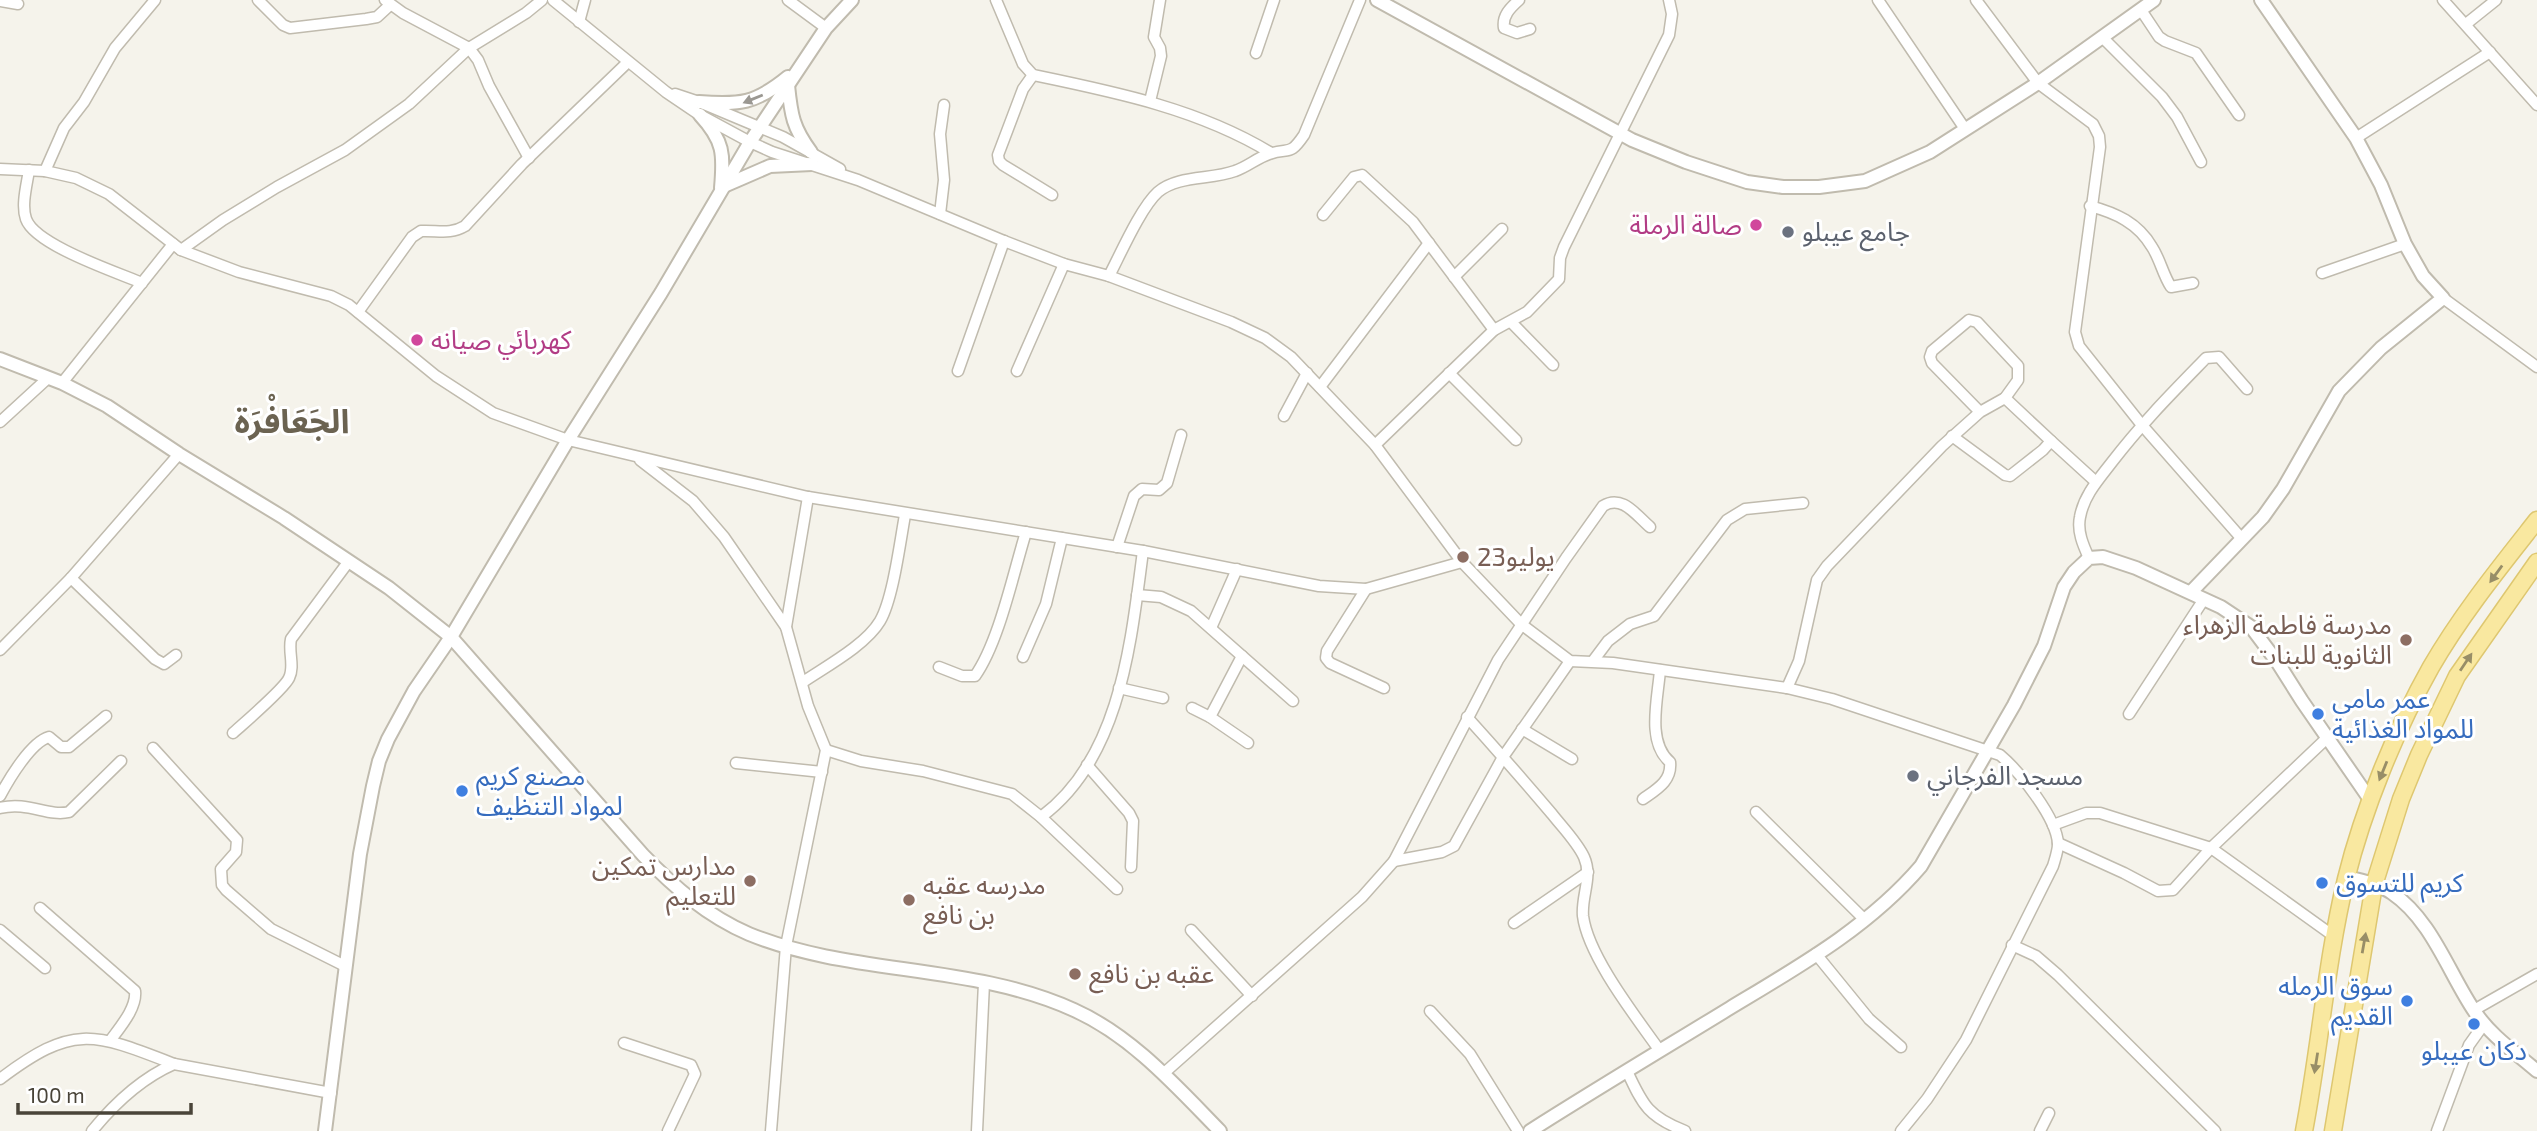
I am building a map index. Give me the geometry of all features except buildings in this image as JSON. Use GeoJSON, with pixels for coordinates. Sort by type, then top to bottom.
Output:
{"type":"FeatureCollection","features":[{"type":"Feature","properties":{"kind":"main road"},"geometry":{"type":"LineString","coordinates":[[2304,1131],[2347,877],[2371,801],[2407,712],[2432,666],[2469,610],[2537,520]]}},
{"type":"Feature","properties":{"kind":"main road"},"geometry":{"type":"LineString","coordinates":[[2333,1131],[2374,885],[2401,799],[2457,676],[2537,562]]}},
{"type":"Feature","properties":{"kind":"street"},"geometry":{"type":"LineString","coordinates":[[45,171],[64,128],[84,102],[114,48],[155,0]]}},
{"type":"Feature","properties":{"kind":"street"},"geometry":{"type":"LineString","coordinates":[[258,0],[290,29],[377,17],[388,3],[469,48],[478,60],[489,86],[529,158]]}},
{"type":"Feature","properties":{"kind":"street"},"geometry":{"type":"LineString","coordinates":[[62,383],[142,283],[177,247],[345,150],[409,104],[469,48],[542,0]]}},
{"type":"Feature","properties":{"kind":"street"},"geometry":{"type":"LineString","coordinates":[[553,0],[666,92],[700,115],[772,152],[812,158]]}},
{"type":"Feature","properties":{"kind":"street"},"geometry":{"type":"LineString","coordinates":[[579,22],[585,0]]}},
{"type":"Feature","properties":{"kind":"street"},"geometry":{"type":"LineString","coordinates":[[788,0],[826,28]]}},
{"type":"Feature","properties":{"kind":"street"},"geometry":{"type":"LineString","coordinates":[[326,1131],[360,854],[379,761],[414,691],[451,637],[750,142],[826,28],[852,0]]}},
{"type":"Feature","properties":{"kind":"street"},"geometry":{"type":"LineString","coordinates":[[996,0],[1017,52],[1033,75],[1150,101],[1245,137],[1271,153]]}},
{"type":"Feature","properties":{"kind":"street"},"geometry":{"type":"LineString","coordinates":[[1150,101],[1161,56],[1153,37],[1160,0]]}},
{"type":"Feature","properties":{"kind":"street"},"geometry":{"type":"LineString","coordinates":[[1256,53],[1275,0]]}},
{"type":"Feature","properties":{"kind":"street"},"geometry":{"type":"LineString","coordinates":[[1109,276],[1147,205],[1163,188],[1174,183],[1237,171],[1271,153],[1284,153],[1294,148],[1304,135],[1360,0]]}},
{"type":"Feature","properties":{"kind":"street"},"geometry":{"type":"LineString","coordinates":[[1377,0],[1620,134],[1686,162],[1747,182],[1783,187],[1819,187],[1865,181],[1909,163],[2038,83],[2154,0]]}},
{"type":"Feature","properties":{"kind":"street"},"geometry":{"type":"LineString","coordinates":[[1519,0],[1510,8],[1503,21],[1504,28],[1517,33],[1530,29]]}},
{"type":"Feature","properties":{"kind":"street"},"geometry":{"type":"LineString","coordinates":[[1375,445],[1494,330],[1527,312],[1559,279],[1560,258],[1670,35],[1672,14],[1669,0]]}},
{"type":"Feature","properties":{"kind":"street"},"geometry":{"type":"LineString","coordinates":[[1878,0],[1965,129]]}},
{"type":"Feature","properties":{"kind":"street"},"geometry":{"type":"LineString","coordinates":[[1976,0],[2038,83],[2094,124],[2099,136],[2100,147],[2090,206],[2076,340],[2141,424],[2242,539]]}},
{"type":"Feature","properties":{"kind":"street"},"geometry":{"type":"LineString","coordinates":[[2261,0],[2356,138],[2381,185],[2405,244],[2423,276],[2442,298],[2537,367]]}},
{"type":"Feature","properties":{"kind":"street"},"geometry":{"type":"LineString","coordinates":[[2443,0],[2537,105]]}},
{"type":"Feature","properties":{"kind":"street"},"geometry":{"type":"LineString","coordinates":[[2466,24],[2496,0]]}},
{"type":"Feature","properties":{"kind":"street"},"geometry":{"type":"LineString","coordinates":[[0,1],[18,4]]}},
{"type":"Feature","properties":{"kind":"street"},"geometry":{"type":"LineString","coordinates":[[2141,10],[2159,37],[2196,52],[2239,114]]}},
{"type":"Feature","properties":{"kind":"street"},"geometry":{"type":"LineString","coordinates":[[2102,37],[2162,97],[2177,117],[2201,162]]}},
{"type":"Feature","properties":{"kind":"street"},"geometry":{"type":"LineString","coordinates":[[2356,138],[2490,52]]}},
{"type":"Feature","properties":{"kind":"street"},"geometry":{"type":"LineString","coordinates":[[358,312],[412,237],[421,231],[457,231],[465,226],[529,158],[628,62]]}},
{"type":"Feature","properties":{"kind":"street"},"geometry":{"type":"LineString","coordinates":[[699,102],[743,103],[772,91],[799,68]]}},
{"type":"Feature","properties":{"kind":"street"},"geometry":{"type":"LineString","coordinates":[[1033,75],[1023,89],[1002,139],[999,160],[1052,195]]}},
{"type":"Feature","properties":{"kind":"street"},"geometry":{"type":"LineString","coordinates":[[788,85],[792,121],[812,158]]}},
{"type":"Feature","properties":{"kind":"street"},"geometry":{"type":"LineString","coordinates":[[666,92],[699,102],[759,128],[858,180],[1004,241],[1064,264],[1109,276],[1231,322],[1265,338],[1292,357],[1375,445],[1462,562],[1521,624],[1570,661],[1593,661],[1787,688],[1832,699],[2000,755],[2015,767],[2053,825],[2058,843],[2050,874],[1966,1040],[1927,1099],[1901,1131]]}},
{"type":"Feature","properties":{"kind":"street"},"geometry":{"type":"LineString","coordinates":[[940,214],[944,180],[940,134],[944,106]]}},
{"type":"Feature","properties":{"kind":"street"},"geometry":{"type":"LineString","coordinates":[[700,115],[721,146],[722,190]]}},
{"type":"Feature","properties":{"kind":"street"},"geometry":{"type":"LineString","coordinates":[[722,190],[769,166],[812,158]]}},
{"type":"Feature","properties":{"kind":"street"},"geometry":{"type":"LineString","coordinates":[[0,169],[45,171],[76,178],[108,194],[177,247],[239,272],[331,296],[358,312],[436,376],[493,413],[568,440],[808,497],[1143,551],[1318,586],[1366,589],[1462,562]]}},
{"type":"Feature","properties":{"kind":"street"},"geometry":{"type":"LineString","coordinates":[[29,170],[24,208],[28,224],[44,238],[69,252],[142,283]]}},
{"type":"Feature","properties":{"kind":"street"},"geometry":{"type":"LineString","coordinates":[[1323,215],[1354,177],[1362,175],[1413,222],[1494,330]]}},
{"type":"Feature","properties":{"kind":"street"},"geometry":{"type":"LineString","coordinates":[[2090,206],[2111,211],[2139,229],[2153,248],[2171,287],[2193,283]]}},
{"type":"Feature","properties":{"kind":"street"},"geometry":{"type":"LineString","coordinates":[[1454,277],[1502,229]]}},
{"type":"Feature","properties":{"kind":"street"},"geometry":{"type":"LineString","coordinates":[[958,371],[1004,241]]}},
{"type":"Feature","properties":{"kind":"street"},"geometry":{"type":"LineString","coordinates":[[1320,387],[1429,243]]}},
{"type":"Feature","properties":{"kind":"street"},"geometry":{"type":"LineString","coordinates":[[2322,273],[2405,244]]}},
{"type":"Feature","properties":{"kind":"street"},"geometry":{"type":"LineString","coordinates":[[1017,371],[1064,264]]}},
{"type":"Feature","properties":{"kind":"street"},"geometry":{"type":"LineString","coordinates":[[2191,592],[2263,517],[2284,489],[2339,391],[2381,348],[2442,298]]}},
{"type":"Feature","properties":{"kind":"street"},"geometry":{"type":"LineString","coordinates":[[1787,688],[1800,661],[1817,580],[1827,566],[1952,436],[1980,412],[2005,398],[2018,380],[2018,366],[1977,322],[1969,320],[1932,351],[1930,357],[1932,363],[1980,412]]}},
{"type":"Feature","properties":{"kind":"street"},"geometry":{"type":"LineString","coordinates":[[1511,323],[1553,365]]}},
{"type":"Feature","properties":{"kind":"street"},"geometry":{"type":"LineString","coordinates":[[2088,558],[2079,532],[2079,518],[2084,502],[2096,482],[2141,424],[2206,358],[2219,357],[2247,389]]}},
{"type":"Feature","properties":{"kind":"street"},"geometry":{"type":"LineString","coordinates":[[0,359],[62,383],[107,406],[389,588],[451,637],[633,845],[676,888],[706,911],[747,933],[786,946],[1033,994],[1102,1024],[1163,1074],[1220,1131]]}},
{"type":"Feature","properties":{"kind":"street"},"geometry":{"type":"LineString","coordinates":[[1284,416],[1307,373]]}},
{"type":"Feature","properties":{"kind":"street"},"geometry":{"type":"LineString","coordinates":[[1449,373],[1516,439]]}},
{"type":"Feature","properties":{"kind":"street"},"geometry":{"type":"LineString","coordinates":[[0,422],[48,378]]}},
{"type":"Feature","properties":{"kind":"street"},"geometry":{"type":"LineString","coordinates":[[2005,398],[2096,482]]}},
{"type":"Feature","properties":{"kind":"street"},"geometry":{"type":"LineString","coordinates":[[1117,547],[1134,496],[1142,489],[1159,490],[1167,483],[1181,435]]}},
{"type":"Feature","properties":{"kind":"street"},"geometry":{"type":"LineString","coordinates":[[1952,436],[2010,477],[2051,441]]}},
{"type":"Feature","properties":{"kind":"street"},"geometry":{"type":"LineString","coordinates":[[0,650],[71,578],[179,454]]}},
{"type":"Feature","properties":{"kind":"street"},"geometry":{"type":"LineString","coordinates":[[638,458],[693,501],[724,537],[786,627],[808,706],[826,750],[786,946],[771,1131]]}},
{"type":"Feature","properties":{"kind":"street"},"geometry":{"type":"LineString","coordinates":[[786,627],[808,497]]}},
{"type":"Feature","properties":{"kind":"street"},"geometry":{"type":"LineString","coordinates":[[1163,1074],[1363,897],[1394,861],[1498,660],[1603,506],[1612,501],[1621,502],[1650,527]]}},
{"type":"Feature","properties":{"kind":"street"},"geometry":{"type":"LineString","coordinates":[[1593,661],[1608,641],[1630,624],[1654,616],[1727,520],[1745,509],[1803,503]]}},
{"type":"Feature","properties":{"kind":"street"},"geometry":{"type":"LineString","coordinates":[[803,682],[861,642],[880,622],[887,603],[905,514]]}},
{"type":"Feature","properties":{"kind":"street"},"geometry":{"type":"LineString","coordinates":[[939,667],[962,676],[975,676],[981,667],[990,648],[1026,533]]}},
{"type":"Feature","properties":{"kind":"street"},"geometry":{"type":"LineString","coordinates":[[1023,657],[1046,604],[1062,538]]}},
{"type":"Feature","properties":{"kind":"street"},"geometry":{"type":"LineString","coordinates":[[1041,817],[1070,792],[1113,713],[1133,628],[1143,551]]}},
{"type":"Feature","properties":{"kind":"street"},"geometry":{"type":"LineString","coordinates":[[1530,1131],[1816,954],[1865,920],[1901,889],[1921,866],[2014,705],[2044,646],[2064,587],[2088,558],[2104,556],[2191,592],[2240,619],[2259,636],[2371,801]]}},
{"type":"Feature","properties":{"kind":"street"},"geometry":{"type":"LineString","coordinates":[[233,733],[289,679],[291,639],[349,561]]}},
{"type":"Feature","properties":{"kind":"street"},"geometry":{"type":"LineString","coordinates":[[1211,628],[1237,569]]}},
{"type":"Feature","properties":{"kind":"street"},"geometry":{"type":"LineString","coordinates":[[71,578],[155,659],[164,664],[176,655]]}},
{"type":"Feature","properties":{"kind":"street"},"geometry":{"type":"LineString","coordinates":[[1366,589],[1327,651],[1326,658],[1330,663],[1384,688]]}},
{"type":"Feature","properties":{"kind":"street"},"geometry":{"type":"LineString","coordinates":[[1137,594],[1161,597],[1191,611],[1293,701]]}},
{"type":"Feature","properties":{"kind":"street"},"geometry":{"type":"LineString","coordinates":[[2130,714],[2204,599]]}},
{"type":"Feature","properties":{"kind":"street"},"geometry":{"type":"LineString","coordinates":[[1210,717],[1242,656]]}},
{"type":"Feature","properties":{"kind":"street"},"geometry":{"type":"LineString","coordinates":[[1394,861],[1441,852],[1454,846],[1503,757],[1570,661]]}},
{"type":"Feature","properties":{"kind":"street"},"geometry":{"type":"LineString","coordinates":[[1643,799],[1663,783],[1668,777],[1670,767],[1670,762],[1662,755],[1656,740],[1660,670]]}},
{"type":"Feature","properties":{"kind":"street"},"geometry":{"type":"LineString","coordinates":[[1119,688],[1163,698]]}},
{"type":"Feature","properties":{"kind":"street"},"geometry":{"type":"LineString","coordinates":[[1192,708],[1248,743]]}},
{"type":"Feature","properties":{"kind":"street"},"geometry":{"type":"LineString","coordinates":[[0,796],[10,777],[40,741],[49,737],[61,747],[69,747],[106,716]]}},
{"type":"Feature","properties":{"kind":"street"},"geometry":{"type":"LineString","coordinates":[[1467,717],[1573,840],[1584,858],[1588,872],[1583,915],[1594,948],[1611,979],[1660,1051]]}},
{"type":"Feature","properties":{"kind":"street"},"geometry":{"type":"LineString","coordinates":[[1522,729],[1572,759]]}},
{"type":"Feature","properties":{"kind":"street"},"geometry":{"type":"LineString","coordinates":[[2058,843],[2158,891],[2173,890],[2211,848],[2327,738]]}},
{"type":"Feature","properties":{"kind":"street"},"geometry":{"type":"LineString","coordinates":[[153,748],[237,840],[236,852],[222,869],[222,885],[271,929],[345,966]]}},
{"type":"Feature","properties":{"kind":"street"},"geometry":{"type":"LineString","coordinates":[[826,750],[861,761],[987,785],[1013,794],[1117,889]]}},
{"type":"Feature","properties":{"kind":"street"},"geometry":{"type":"LineString","coordinates":[[0,808],[25,805],[62,814],[69,812],[121,761]]}},
{"type":"Feature","properties":{"kind":"street"},"geometry":{"type":"LineString","coordinates":[[736,763],[822,772]]}},
{"type":"Feature","properties":{"kind":"street"},"geometry":{"type":"LineString","coordinates":[[1087,765],[1133,821],[1131,867]]}},
{"type":"Feature","properties":{"kind":"street"},"geometry":{"type":"LineString","coordinates":[[1756,812],[1865,920]]}},
{"type":"Feature","properties":{"kind":"street"},"geometry":{"type":"LineString","coordinates":[[2053,825],[2086,813],[2101,813],[2211,848],[2335,937]]}},
{"type":"Feature","properties":{"kind":"street"},"geometry":{"type":"LineString","coordinates":[[1514,923],[1588,872]]}},
{"type":"Feature","properties":{"kind":"street"},"geometry":{"type":"LineString","coordinates":[[2347,877],[2392,893],[2411,910],[2473,1010],[2495,1036],[2537,1071]]}},
{"type":"Feature","properties":{"kind":"street"},"geometry":{"type":"LineString","coordinates":[[40,908],[135,991],[136,999],[132,1007],[110,1041]]}},
{"type":"Feature","properties":{"kind":"street"},"geometry":{"type":"LineString","coordinates":[[0,930],[45,968]]}},
{"type":"Feature","properties":{"kind":"street"},"geometry":{"type":"LineString","coordinates":[[1191,930],[1252,996]]}},
{"type":"Feature","properties":{"kind":"street"},"geometry":{"type":"LineString","coordinates":[[2012,945],[2036,956],[2058,975],[2215,1131]]}},
{"type":"Feature","properties":{"kind":"street"},"geometry":{"type":"LineString","coordinates":[[1816,954],[1869,1019],[1901,1047]]}},
{"type":"Feature","properties":{"kind":"street"},"geometry":{"type":"LineString","coordinates":[[2473,1010],[2537,974]]}},
{"type":"Feature","properties":{"kind":"street"},"geometry":{"type":"LineString","coordinates":[[977,1131],[984,983]]}},
{"type":"Feature","properties":{"kind":"street"},"geometry":{"type":"LineString","coordinates":[[1430,1011],[1469,1054],[1518,1131]]}},
{"type":"Feature","properties":{"kind":"street"},"geometry":{"type":"LineString","coordinates":[[2437,1131],[2469,1045],[2484,1024]]}},
{"type":"Feature","properties":{"kind":"street"},"geometry":{"type":"LineString","coordinates":[[0,1079],[40,1051],[70,1039],[89,1038],[110,1041],[174,1064],[331,1093]]}},
{"type":"Feature","properties":{"kind":"street"},"geometry":{"type":"LineString","coordinates":[[624,1043],[691,1065],[694,1069],[695,1074],[668,1131]]}},
{"type":"Feature","properties":{"kind":"street"},"geometry":{"type":"LineString","coordinates":[[92,1131],[141,1083],[174,1064]]}},
{"type":"Feature","properties":{"kind":"street"},"geometry":{"type":"LineString","coordinates":[[1627,1071],[1647,1109],[1661,1122],[1685,1131]]}},
{"type":"Feature","properties":{"kind":"street"},"geometry":{"type":"LineString","coordinates":[[2040,1131],[2049,1113]]}},
{"type":"Feature","properties":{"kind":"place","name":"صالة الرملة"},"geometry":{"type":"Point","coordinates":[1756,225]}},
{"type":"Feature","properties":{"kind":"place","name":"جامع عيبلو"},"geometry":{"type":"Point","coordinates":[1788,232]}},
{"type":"Feature","properties":{"kind":"place","name":"كهربائي صيانه"},"geometry":{"type":"Point","coordinates":[417,340]}},
{"type":"Feature","properties":{"kind":"place","name":"23يوليو"},"geometry":{"type":"Point","coordinates":[1463,557]}},
{"type":"Feature","properties":{"kind":"place","name":"مدرسة فاطمة الزهراء الثانوية للبنات"},"geometry":{"type":"Point","coordinates":[2406,640]}},
{"type":"Feature","properties":{"kind":"place","name":"عمر مامي للمواد الغذائية"},"geometry":{"type":"Point","coordinates":[2318,714]}},
{"type":"Feature","properties":{"kind":"place","name":"مسجد الفرجاني"},"geometry":{"type":"Point","coordinates":[1913,776]}},
{"type":"Feature","properties":{"kind":"place","name":"مصنع كريم لمواد التنظيف"},"geometry":{"type":"Point","coordinates":[462,791]}},
{"type":"Feature","properties":{"kind":"place","name":"مدارس تمكين للتعليم"},"geometry":{"type":"Point","coordinates":[750,881]}},
{"type":"Feature","properties":{"kind":"place","name":"كريم للتسوق"},"geometry":{"type":"Point","coordinates":[2322,883]}},
{"type":"Feature","properties":{"kind":"place","name":"مدرسه عقبه بن نافع"},"geometry":{"type":"Point","coordinates":[909,900]}},
{"type":"Feature","properties":{"kind":"place","name":"عقبه بن نافع"},"geometry":{"type":"Point","coordinates":[1075,974]}},
{"type":"Feature","properties":{"kind":"place","name":"سوق الرمله القديم"},"geometry":{"type":"Point","coordinates":[2407,1001]}},
{"type":"Feature","properties":{"kind":"place","name":"دكان عيبلو"},"geometry":{"type":"Point","coordinates":[2474,1024]}},
{"type":"Feature","properties":{"kind":"district","name":"الجَعَافْرَة"},"geometry":{"type":"Point","coordinates":[292,421]}}]}
